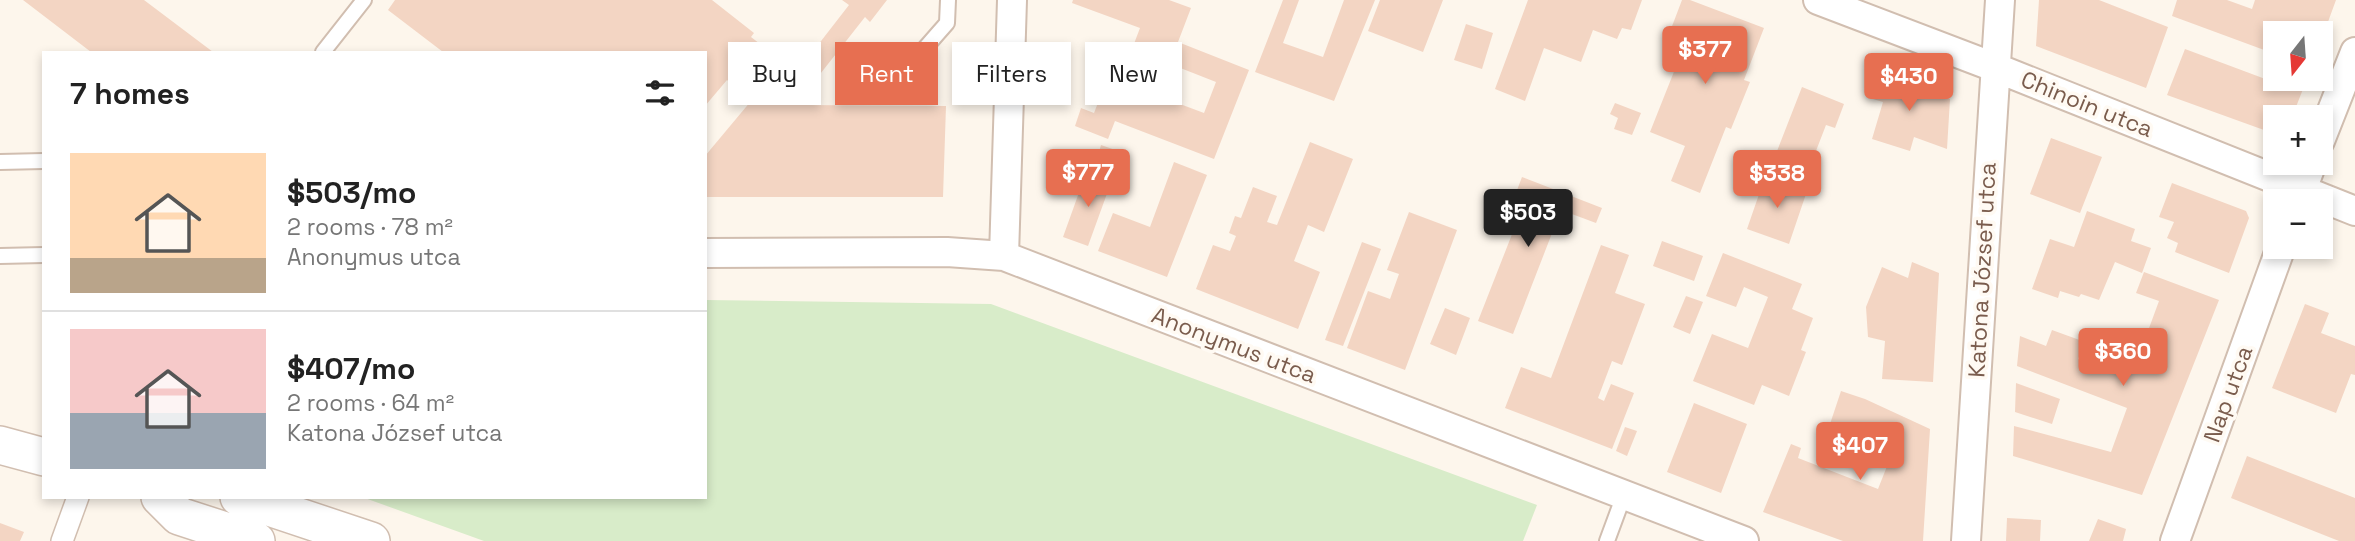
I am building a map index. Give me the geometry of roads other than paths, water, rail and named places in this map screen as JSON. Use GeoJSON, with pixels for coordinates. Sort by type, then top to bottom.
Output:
{"type":"FeatureCollection","features":[{"type":"Feature","properties":{"kind":"street"},"geometry":{"type":"LineString","coordinates":[[1004,256],[1012,0]]}},
{"type":"Feature","properties":{"kind":"street","name":"Chinoin utca"},"geometry":{"type":"LineString","coordinates":[[1818,0],[1994,67],[2282,189]]}},
{"type":"Feature","properties":{"kind":"street","name":"Katona József utca"},"geometry":{"type":"LineString","coordinates":[[1966,541],[2000,0]]}},
{"type":"Feature","properties":{"kind":"street"},"geometry":{"type":"LineString","coordinates":[[2333,108],[2355,52]]}},
{"type":"Feature","properties":{"kind":"street","name":"Chinoin utca"},"geometry":{"type":"LineString","coordinates":[[2333,205],[2355,211]]}},
{"type":"Feature","properties":{"kind":"street","name":"Anonymus utca"},"geometry":{"type":"LineString","coordinates":[[707,253],[947,252],[1004,256],[1744,541]]}},
{"type":"Feature","properties":{"kind":"street","name":"Nap utca"},"geometry":{"type":"LineString","coordinates":[[2175,541],[2277,259]]}},
{"type":"Feature","properties":{"kind":"street"},"geometry":{"type":"LineString","coordinates":[[0,445],[42,456]]}},
{"type":"Feature","properties":{"kind":"street"},"geometry":{"type":"LineString","coordinates":[[62,541],[77,499]]}},
{"type":"Feature","properties":{"kind":"street"},"geometry":{"type":"LineString","coordinates":[[162,499],[179,516],[256,541]]}},
{"type":"Feature","properties":{"kind":"street"},"geometry":{"type":"LineString","coordinates":[[245,499],[372,541]]}},
{"type":"Feature","properties":{"kind":"lane"},"geometry":{"type":"LineString","coordinates":[[324,51],[364,0]]}},
{"type":"Feature","properties":{"kind":"lane"},"geometry":{"type":"LineString","coordinates":[[930,42],[947,23],[948,0]]}},
{"type":"Feature","properties":{"kind":"lane"},"geometry":{"type":"LineString","coordinates":[[0,162],[42,161]]}},
{"type":"Feature","properties":{"kind":"lane"},"geometry":{"type":"LineString","coordinates":[[0,256],[42,255]]}},
{"type":"Feature","properties":{"kind":"lane"},"geometry":{"type":"LineString","coordinates":[[1607,541],[1624,495]]}}]}
